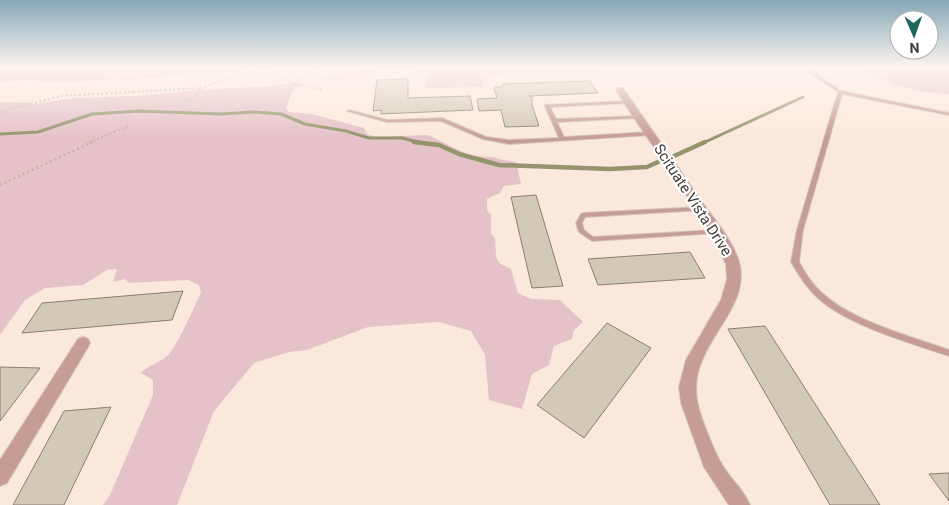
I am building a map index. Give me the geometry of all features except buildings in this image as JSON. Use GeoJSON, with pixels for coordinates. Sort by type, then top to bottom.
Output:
{"type":"FeatureCollection","features":[{"type":"Feature","properties":{"kind":"street","name":"Scituate Vista Drive"},"geometry":{"type":"LineString","coordinates":[[624,96],[701,209],[732,260],[733,281],[728,300],[719,319],[694,355],[687,382],[687,393],[713,467],[740,505]]}},
{"type":"Feature","properties":{"kind":"street"},"geometry":{"type":"LineString","coordinates":[[0,477],[83,343]]}},
{"type":"Feature","properties":{"kind":"lane"},"geometry":{"type":"LineString","coordinates":[[949,114],[840,92],[800,230],[795,262],[808,284],[824,300],[850,316],[949,354]]}},
{"type":"Feature","properties":{"kind":"lane"},"geometry":{"type":"LineString","coordinates":[[562,139],[547,106],[624,96]]}},
{"type":"Feature","properties":{"kind":"lane"},"geometry":{"type":"LineString","coordinates":[[349,111],[387,121],[442,119],[485,138],[518,142],[649,134]]}},
{"type":"Feature","properties":{"kind":"lane"},"geometry":{"type":"LineString","coordinates":[[554,121],[638,117]]}},
{"type":"Feature","properties":{"kind":"lane"},"geometry":{"type":"LineString","coordinates":[[701,209],[583,215],[579,223],[582,231],[592,239],[716,232]]}},
{"type":"Feature","properties":{"kind":"path"},"geometry":{"type":"LineString","coordinates":[[0,112],[61,96],[155,91]]}},
{"type":"Feature","properties":{"kind":"path"},"geometry":{"type":"LineString","coordinates":[[186,102],[197,95],[199,91]]}},
{"type":"Feature","properties":{"kind":"path"},"geometry":{"type":"LineString","coordinates":[[0,185],[128,126]]}},
{"type":"Feature","properties":{"kind":"shaded area"},"geometry":{"type":"Polygon","coordinates":[[[191,91],[293,91],[286,108],[289,112],[312,114],[364,128],[367,134],[376,137],[428,135],[471,156],[493,157],[516,162],[521,184],[504,186],[500,193],[487,199],[487,210],[491,215],[491,233],[495,238],[496,256],[499,263],[511,269],[518,293],[531,299],[560,300],[583,322],[574,330],[572,339],[554,346],[549,365],[532,374],[522,409],[489,400],[485,355],[471,331],[439,322],[368,327],[307,350],[289,352],[254,363],[214,411],[177,505],[103,505],[110,495],[153,395],[153,380],[141,373],[167,356],[174,347],[201,293],[199,285],[188,280],[128,283],[126,279],[113,282],[117,269],[107,270],[83,285],[45,288],[25,300],[0,335],[0,102],[32,103],[32,105],[72,98],[135,96],[191,91]]]}},
{"type":"Feature","properties":{"kind":"shaded area"},"geometry":{"type":"Polygon","coordinates":[[[923,91],[949,91],[949,94],[937,93],[923,91]]]}},
{"type":"Feature","properties":{"kind":"waterway"},"geometry":{"type":"LineString","coordinates":[[703,143],[803,97]]}},
{"type":"Feature","properties":{"kind":"waterway"},"geometry":{"type":"LineString","coordinates":[[0,134],[38,132],[92,114],[139,111],[221,114],[253,112],[281,114],[305,124],[346,131],[369,138],[402,138],[422,143]]}},
{"type":"Feature","properties":{"kind":"waterway"},"geometry":{"type":"LineString","coordinates":[[414,142],[422,143]]}},
{"type":"Feature","properties":{"kind":"waterway"},"geometry":{"type":"LineString","coordinates":[[674,156],[705,142]]}},
{"type":"Feature","properties":{"kind":"waterway"},"geometry":{"type":"LineString","coordinates":[[422,143],[439,145],[459,154],[499,165],[610,169],[647,167],[658,162]]}}]}
